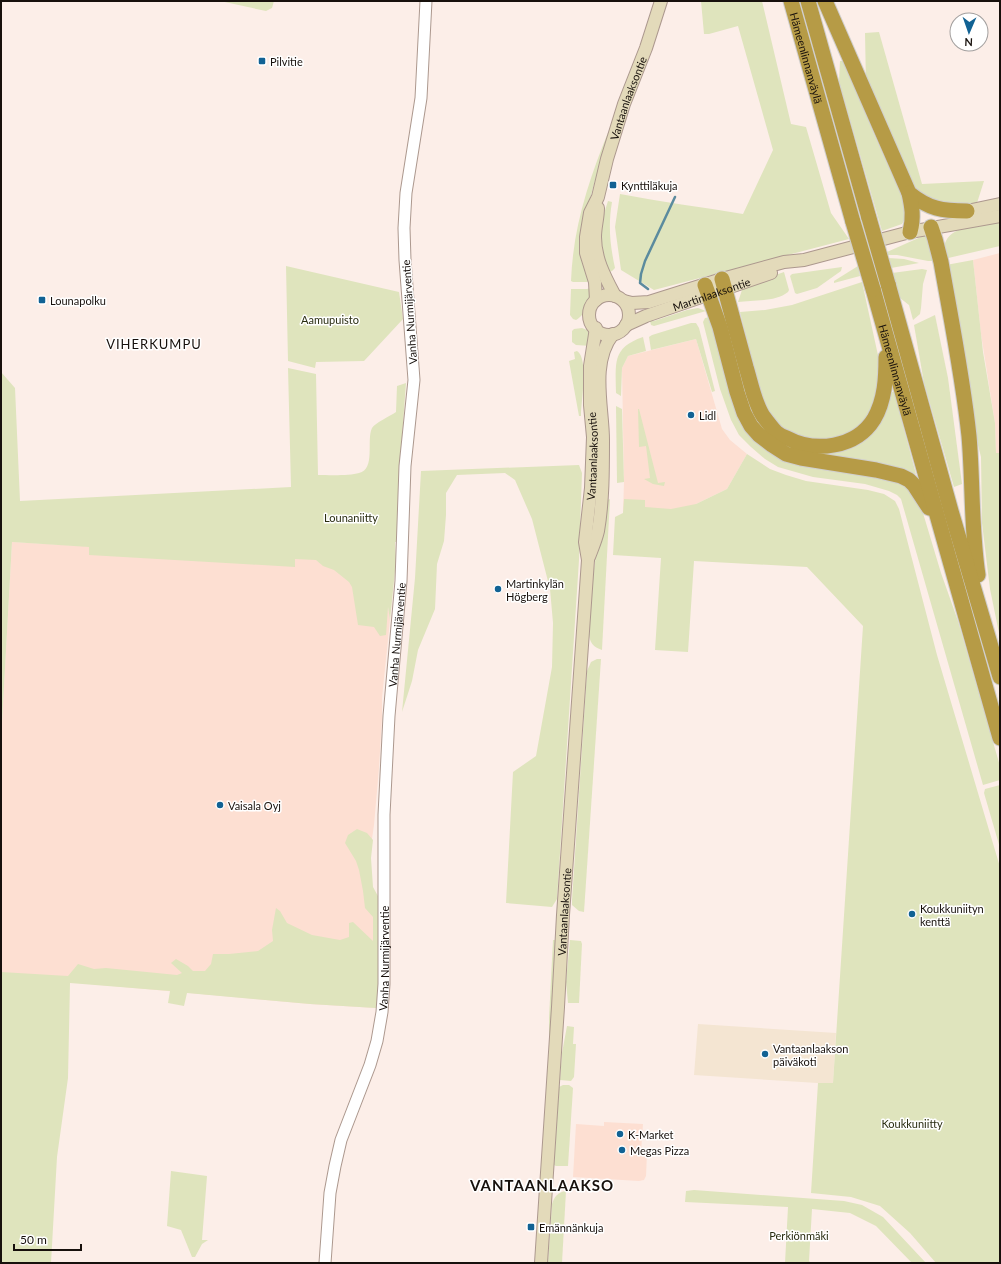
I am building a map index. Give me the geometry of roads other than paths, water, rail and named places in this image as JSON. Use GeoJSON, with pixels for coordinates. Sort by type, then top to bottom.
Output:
{"type":"FeatureCollection","features":[{"type":"Feature","properties":{"kind":"highway","name":"Hämeenlinnanväylä"},"geometry":{"type":"LineString","coordinates":[[791,1],[1000,738]]}},
{"type":"Feature","properties":{"kind":"highway","name":"Hämeenlinnanväylä"},"geometry":{"type":"LineString","coordinates":[[808,1],[951,511],[1000,677]]}},
{"type":"Feature","properties":{"kind":"highway"},"geometry":{"type":"LineString","coordinates":[[825,1],[909,193],[913,210],[913,221],[910,232]]}},
{"type":"Feature","properties":{"kind":"highway"},"geometry":{"type":"LineString","coordinates":[[909,193],[918,201],[934,208],[950,211],[967,211]]}},
{"type":"Feature","properties":{"kind":"highway"},"geometry":{"type":"LineString","coordinates":[[931,227],[941,265],[965,404],[969,436],[974,542],[987,631]]}},
{"type":"Feature","properties":{"kind":"highway"},"geometry":{"type":"LineString","coordinates":[[724,284],[754,395],[762,415],[777,433],[795,443],[815,447],[831,446],[847,441],[861,432],[873,419],[882,400],[885,384],[886,355],[884,330]]}},
{"type":"Feature","properties":{"kind":"highway"},"geometry":{"type":"LineString","coordinates":[[707,290],[720,327],[737,392],[744,413],[751,426],[772,445],[786,454],[893,473],[909,480],[928,506],[945,544]]}},
{"type":"Feature","properties":{"kind":"main road","name":"Vantaanlaaksontie"},"geometry":{"type":"LineString","coordinates":[[596,300],[595,282],[586,252],[586,238],[590,213],[598,197],[607,159],[624,104],[646,48],[661,1]]}},
{"type":"Feature","properties":{"kind":"main road","name":"Vantaanlaaksontie"},"geometry":{"type":"LineString","coordinates":[[598,197],[598,215],[595,237],[596,251],[600,266],[620,298]]}},
{"type":"Feature","properties":{"kind":"main road","name":"Martinlaaksontie"},"geometry":{"type":"LineString","coordinates":[[931,227],[937,221],[967,211],[1000,204]]}},
{"type":"Feature","properties":{"kind":"main road","name":"Martinlaaksontie"},"geometry":{"type":"LineString","coordinates":[[626,325],[707,290],[785,268],[796,261],[931,227],[941,227],[1000,216]]}},
{"type":"Feature","properties":{"kind":"main road","name":"Martinlaaksontie"},"geometry":{"type":"LineString","coordinates":[[620,298],[632,303],[649,302],[707,290]]}},
{"type":"Feature","properties":{"kind":"main road"},"geometry":{"type":"LineString","coordinates":[[605,295],[620,298],[627,306],[629,319],[626,325],[618,332],[613,334],[603,333],[596,328],[590,320],[590,309],[596,300],[605,295]]}},
{"type":"Feature","properties":{"kind":"main road","name":"Vantaanlaaksontie"},"geometry":{"type":"LineString","coordinates":[[541,1263],[558,1015],[563,915],[588,560],[585,542],[591,488],[593,437],[590,405],[590,366],[596,328]]}},
{"type":"Feature","properties":{"kind":"main road","name":"Vantaanlaaksontie"},"geometry":{"type":"LineString","coordinates":[[588,560],[598,532],[602,488],[603,439],[599,383],[603,351],[606,342],[613,334]]}},
{"type":"Feature","properties":{"kind":"street","name":"Vanha Nurmijärventie"},"geometry":{"type":"LineString","coordinates":[[325,1263],[330,1193],[335,1166],[342,1140],[378,1041],[382,1012],[384,984],[384,815],[389,716],[401,581],[405,466],[414,380],[404,228],[406,193],[421,98],[426,1]]}},
{"type":"Feature","properties":{"kind":"waterway"},"geometry":{"type":"LineString","coordinates":[[648,289],[640,283],[641,274],[645,261],[675,197]]}},
{"type":"Feature","properties":{"kind":"place","name":"Pilvitie"},"geometry":{"type":"Point","coordinates":[262,61]}},
{"type":"Feature","properties":{"kind":"place","name":"Kynttiläkuja"},"geometry":{"type":"Point","coordinates":[613,185]}},
{"type":"Feature","properties":{"kind":"place","name":"Lounapolku"},"geometry":{"type":"Point","coordinates":[42,300]}},
{"type":"Feature","properties":{"kind":"place","name":"Lidl"},"geometry":{"type":"Point","coordinates":[691,415]}},
{"type":"Feature","properties":{"kind":"place","name":"Martinkylän Högberg"},"geometry":{"type":"Point","coordinates":[498,589]}},
{"type":"Feature","properties":{"kind":"place","name":"Vaisala Oyj"},"geometry":{"type":"Point","coordinates":[220,805]}},
{"type":"Feature","properties":{"kind":"place","name":"Koukkuniityn kenttä"},"geometry":{"type":"Point","coordinates":[912,914]}},
{"type":"Feature","properties":{"kind":"place","name":"Vantaanlaakson päiväkoti"},"geometry":{"type":"Point","coordinates":[765,1054]}},
{"type":"Feature","properties":{"kind":"place","name":"K-Market"},"geometry":{"type":"Point","coordinates":[620,1134]}},
{"type":"Feature","properties":{"kind":"place","name":"Megas Pizza"},"geometry":{"type":"Point","coordinates":[622,1150]}},
{"type":"Feature","properties":{"kind":"place","name":"Emännänkuja"},"geometry":{"type":"Point","coordinates":[531,1227]}},
{"type":"Feature","properties":{"kind":"district","name":"VIHERKUMPU"},"geometry":{"type":"Point","coordinates":[154,344]}},
{"type":"Feature","properties":{"kind":"district","name":"VANTAANLAAKSO"},"geometry":{"type":"Point","coordinates":[542,1185]}},
{"type":"Feature","properties":{"kind":"park label","name":"Aamupuisto"},"geometry":{"type":"Point","coordinates":[330,319]}},
{"type":"Feature","properties":{"kind":"park label","name":"Lounaniitty"},"geometry":{"type":"Point","coordinates":[351,517]}},
{"type":"Feature","properties":{"kind":"park label","name":"Koukkuniitty"},"geometry":{"type":"Point","coordinates":[912,1123]}},
{"type":"Feature","properties":{"kind":"park label","name":"Perkiönmäki"},"geometry":{"type":"Point","coordinates":[799,1235]}}]}
